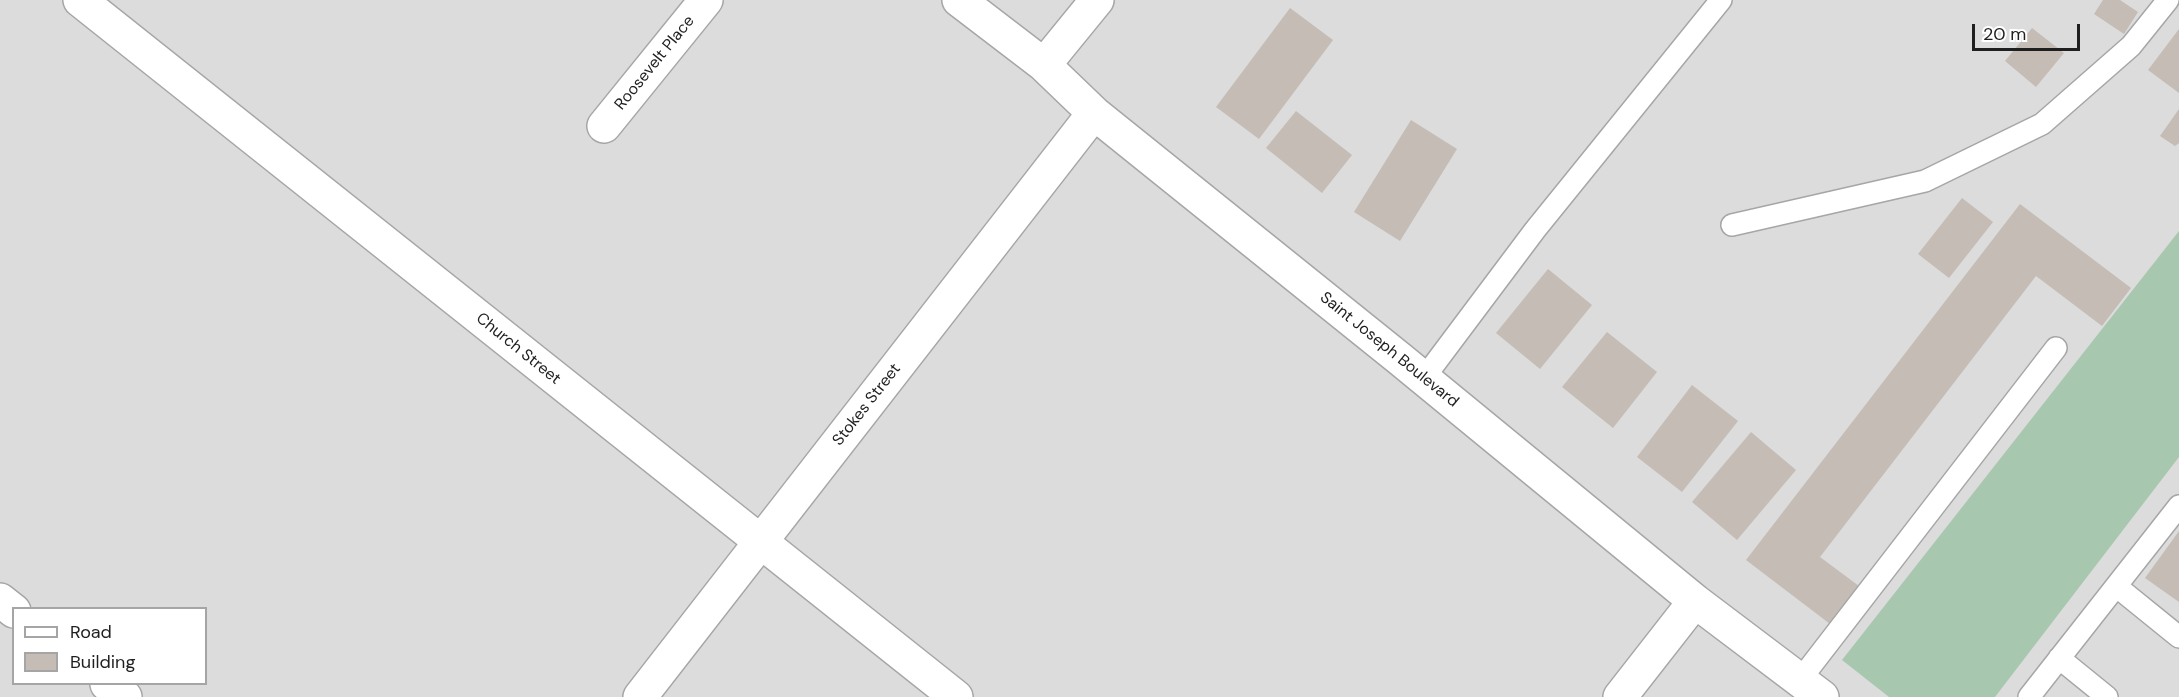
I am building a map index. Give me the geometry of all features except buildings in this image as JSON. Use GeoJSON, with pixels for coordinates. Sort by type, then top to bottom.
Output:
{"type":"FeatureCollection","features":[{"type":"Feature","properties":{"kind":"street","name":"Church Street"},"geometry":{"type":"LineString","coordinates":[[80,0],[956,697]]}},
{"type":"Feature","properties":{"kind":"street","name":"Roosevelt Place"},"geometry":{"type":"LineString","coordinates":[[604,126],[706,0]]}},
{"type":"Feature","properties":{"kind":"street","name":"Saint Joseph Boulevard"},"geometry":{"type":"LineString","coordinates":[[959,0],[1044,65],[1094,113],[1424,378],[1695,601],[1811,688]]}},
{"type":"Feature","properties":{"kind":"street"},"geometry":{"type":"LineString","coordinates":[[1044,65],[1097,0]]}},
{"type":"Feature","properties":{"kind":"street","name":"Stokes Street"},"geometry":{"type":"LineString","coordinates":[[640,697],[1094,113]]}},
{"type":"Feature","properties":{"kind":"street"},"geometry":{"type":"LineString","coordinates":[[0,600],[12,609]]}},
{"type":"Feature","properties":{"kind":"street"},"geometry":{"type":"LineString","coordinates":[[1620,697],[1695,601]]}},
{"type":"Feature","properties":{"kind":"street"},"geometry":{"type":"LineString","coordinates":[[108,685],[125,697]]}},
{"type":"Feature","properties":{"kind":"lane"},"geometry":{"type":"LineString","coordinates":[[1424,378],[1535,230],[1721,0]]}},
{"type":"Feature","properties":{"kind":"lane"},"geometry":{"type":"LineString","coordinates":[[1732,225],[1925,182],[2042,124],[2131,46],[2168,0]]}},
{"type":"Feature","properties":{"kind":"lane"},"geometry":{"type":"LineString","coordinates":[[1811,688],[2056,348]]}},
{"type":"Feature","properties":{"kind":"lane"},"geometry":{"type":"LineString","coordinates":[[2029,697],[2179,506]]}},
{"type":"Feature","properties":{"kind":"lane"},"geometry":{"type":"LineString","coordinates":[[2116,586],[2179,637]]}},
{"type":"Feature","properties":{"kind":"lane"},"geometry":{"type":"LineString","coordinates":[[2060,658],[2107,697]]}},
{"type":"Feature","properties":{"kind":"shaded area"},"geometry":{"type":"Polygon","coordinates":[[[0,0],[2179,0],[2179,697],[0,697],[0,0]]]}},
{"type":"Feature","properties":{"kind":"green space"},"geometry":{"type":"Polygon","coordinates":[[[2179,231],[2179,457],[1995,697],[1889,697],[1842,660],[2179,231]]]}}]}
